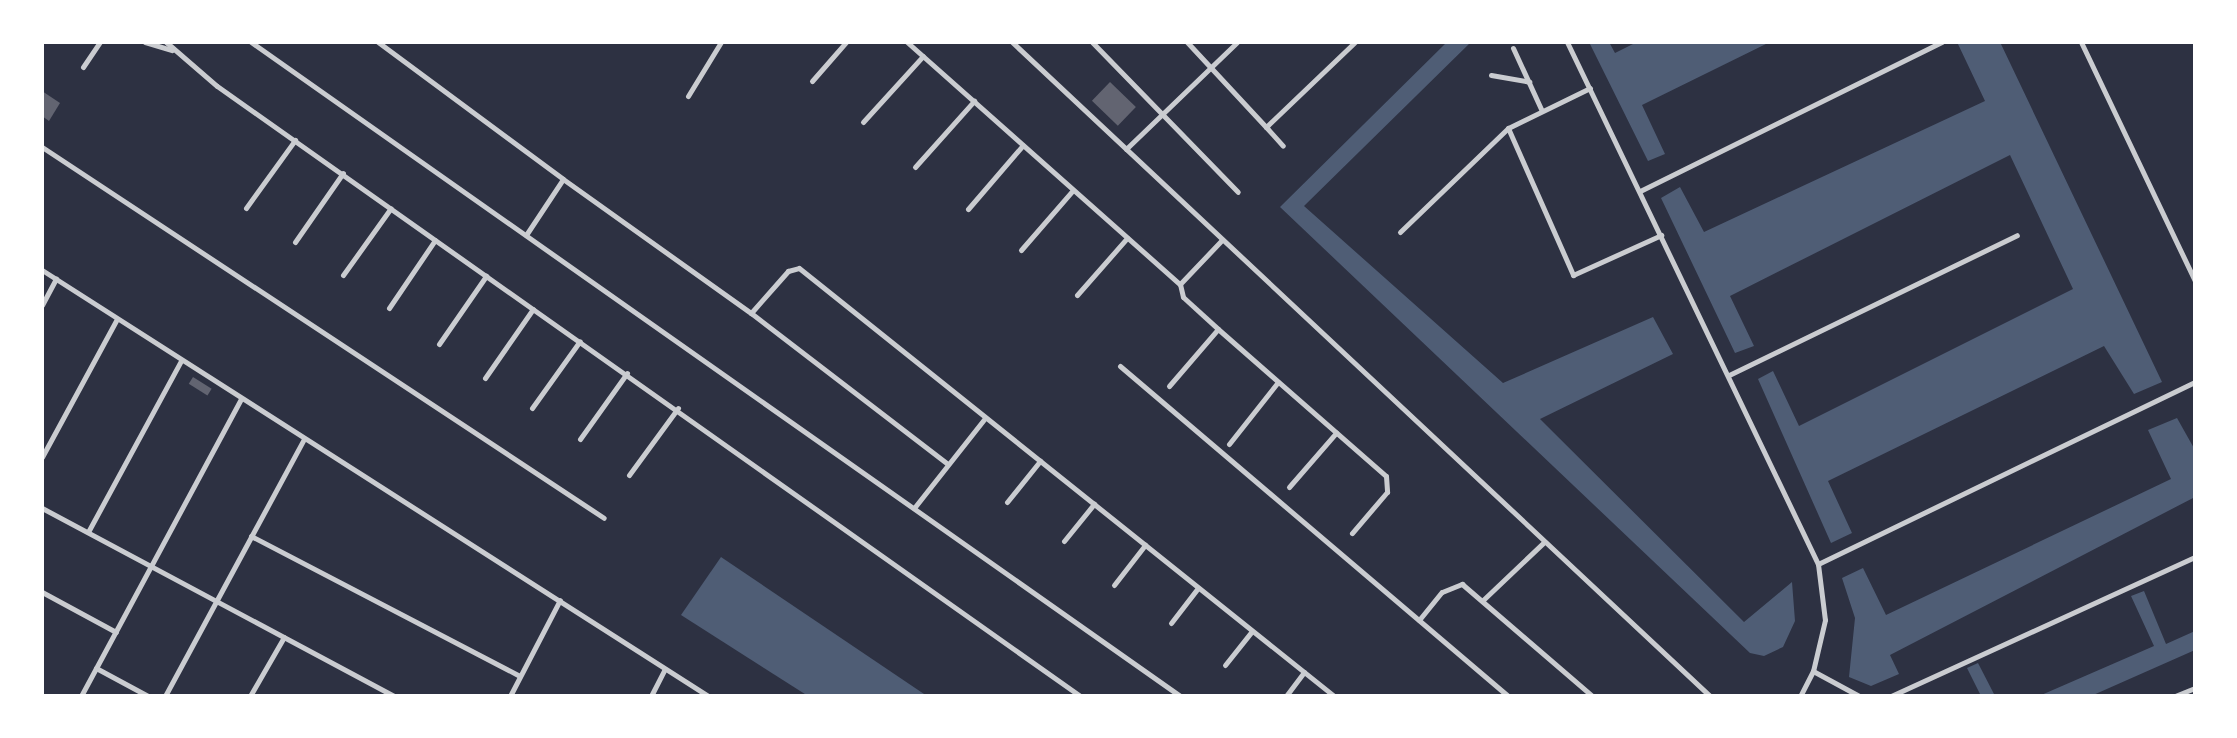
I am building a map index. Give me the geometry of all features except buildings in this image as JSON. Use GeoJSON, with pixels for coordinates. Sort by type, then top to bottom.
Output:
{"type":"FeatureCollection","features":[{"type":"Feature","properties":{"kind":"street"},"geometry":{"type":"LineString","coordinates":[[83,67],[100,42]]}},
{"type":"Feature","properties":{"kind":"street"},"geometry":{"type":"LineString","coordinates":[[145,42],[173,50]]}},
{"type":"Feature","properties":{"kind":"street"},"geometry":{"type":"LineString","coordinates":[[166,42],[295,140],[678,408],[1080,696]]}},
{"type":"Feature","properties":{"kind":"street"},"geometry":{"type":"LineString","coordinates":[[251,42],[1180,696]]}},
{"type":"Feature","properties":{"kind":"street"},"geometry":{"type":"LineString","coordinates":[[378,42],[751,313],[948,464]]}},
{"type":"Feature","properties":{"kind":"street"},"geometry":{"type":"LineString","coordinates":[[688,96],[721,42]]}},
{"type":"Feature","properties":{"kind":"street"},"geometry":{"type":"LineString","coordinates":[[812,81],[846,42]]}},
{"type":"Feature","properties":{"kind":"street"},"geometry":{"type":"LineString","coordinates":[[907,42],[1180,284],[1183,297],[1386,476],[1387,492],[1352,533]]}},
{"type":"Feature","properties":{"kind":"street"},"geometry":{"type":"LineString","coordinates":[[1012,42],[1543,543],[1710,696]]}},
{"type":"Feature","properties":{"kind":"street"},"geometry":{"type":"LineString","coordinates":[[1092,42],[1238,192]]}},
{"type":"Feature","properties":{"kind":"street"},"geometry":{"type":"LineString","coordinates":[[1187,42],[1283,146]]}},
{"type":"Feature","properties":{"kind":"street"},"geometry":{"type":"LineString","coordinates":[[1126,149],[1237,42]]}},
{"type":"Feature","properties":{"kind":"street"},"geometry":{"type":"LineString","coordinates":[[1266,127],[1355,42]]}},
{"type":"Feature","properties":{"kind":"street"},"geometry":{"type":"LineString","coordinates":[[1567,42],[1818,564],[1826,602],[1813,671],[1800,696]]}},
{"type":"Feature","properties":{"kind":"street"},"geometry":{"type":"LineString","coordinates":[[1640,191],[1942,42]]}},
{"type":"Feature","properties":{"kind":"street"},"geometry":{"type":"LineString","coordinates":[[2081,42],[2195,281]]}},
{"type":"Feature","properties":{"kind":"street"},"geometry":{"type":"LineString","coordinates":[[1513,48],[1542,111]]}},
{"type":"Feature","properties":{"kind":"street"},"geometry":{"type":"LineString","coordinates":[[863,122],[923,56]]}},
{"type":"Feature","properties":{"kind":"street"},"geometry":{"type":"LineString","coordinates":[[1491,75],[1529,82]]}},
{"type":"Feature","properties":{"kind":"street"},"geometry":{"type":"LineString","coordinates":[[1400,232],[1508,128],[1590,88]]}},
{"type":"Feature","properties":{"kind":"street"},"geometry":{"type":"LineString","coordinates":[[915,167],[974,101]]}},
{"type":"Feature","properties":{"kind":"street"},"geometry":{"type":"LineString","coordinates":[[1508,128],[1574,276],[1661,235]]}},
{"type":"Feature","properties":{"kind":"street"},"geometry":{"type":"LineString","coordinates":[[246,208],[295,140]]}},
{"type":"Feature","properties":{"kind":"street"},"geometry":{"type":"LineString","coordinates":[[968,209],[1023,145]]}},
{"type":"Feature","properties":{"kind":"street"},"geometry":{"type":"LineString","coordinates":[[42,147],[604,518]]}},
{"type":"Feature","properties":{"kind":"street"},"geometry":{"type":"LineString","coordinates":[[295,242],[343,173]]}},
{"type":"Feature","properties":{"kind":"street"},"geometry":{"type":"LineString","coordinates":[[526,235],[563,179]]}},
{"type":"Feature","properties":{"kind":"street"},"geometry":{"type":"LineString","coordinates":[[1021,250],[1073,190]]}},
{"type":"Feature","properties":{"kind":"street"},"geometry":{"type":"LineString","coordinates":[[343,275],[391,208]]}},
{"type":"Feature","properties":{"kind":"street"},"geometry":{"type":"LineString","coordinates":[[1729,375],[2017,235]]}},
{"type":"Feature","properties":{"kind":"street"},"geometry":{"type":"LineString","coordinates":[[1077,295],[1127,238]]}},
{"type":"Feature","properties":{"kind":"street"},"geometry":{"type":"LineString","coordinates":[[389,308],[435,240]]}},
{"type":"Feature","properties":{"kind":"street"},"geometry":{"type":"LineString","coordinates":[[1180,284],[1221,241]]}},
{"type":"Feature","properties":{"kind":"street"},"geometry":{"type":"LineString","coordinates":[[751,313],[788,271],[799,268],[1334,696]]}},
{"type":"Feature","properties":{"kind":"street"},"geometry":{"type":"LineString","coordinates":[[42,270],[708,696]]}},
{"type":"Feature","properties":{"kind":"street"},"geometry":{"type":"LineString","coordinates":[[439,344],[486,276]]}},
{"type":"Feature","properties":{"kind":"street"},"geometry":{"type":"LineString","coordinates":[[42,305],[56,279]]}},
{"type":"Feature","properties":{"kind":"street"},"geometry":{"type":"LineString","coordinates":[[485,378],[533,309]]}},
{"type":"Feature","properties":{"kind":"street"},"geometry":{"type":"LineString","coordinates":[[42,457],[117,319]]}},
{"type":"Feature","properties":{"kind":"street"},"geometry":{"type":"LineString","coordinates":[[1169,386],[1218,329]]}},
{"type":"Feature","properties":{"kind":"street"},"geometry":{"type":"LineString","coordinates":[[532,408],[580,341]]}},
{"type":"Feature","properties":{"kind":"street"},"geometry":{"type":"LineString","coordinates":[[88,532],[181,361]]}},
{"type":"Feature","properties":{"kind":"street"},"geometry":{"type":"LineString","coordinates":[[1120,366],[1508,696]]}},
{"type":"Feature","properties":{"kind":"street"},"geometry":{"type":"LineString","coordinates":[[580,439],[627,373]]}},
{"type":"Feature","properties":{"kind":"street"},"geometry":{"type":"LineString","coordinates":[[1229,444],[1278,382]]}},
{"type":"Feature","properties":{"kind":"street"},"geometry":{"type":"LineString","coordinates":[[1818,564],[2195,382]]}},
{"type":"Feature","properties":{"kind":"street"},"geometry":{"type":"LineString","coordinates":[[81,696],[241,399]]}},
{"type":"Feature","properties":{"kind":"street"},"geometry":{"type":"LineString","coordinates":[[629,475],[678,408]]}},
{"type":"Feature","properties":{"kind":"street"},"geometry":{"type":"LineString","coordinates":[[914,508],[985,418]]}},
{"type":"Feature","properties":{"kind":"street"},"geometry":{"type":"LineString","coordinates":[[1289,487],[1336,433]]}},
{"type":"Feature","properties":{"kind":"street"},"geometry":{"type":"LineString","coordinates":[[165,696],[304,439]]}},
{"type":"Feature","properties":{"kind":"street"},"geometry":{"type":"LineString","coordinates":[[1007,502],[1040,461]]}},
{"type":"Feature","properties":{"kind":"street"},"geometry":{"type":"LineString","coordinates":[[1064,541],[1094,504]]}},
{"type":"Feature","properties":{"kind":"street"},"geometry":{"type":"LineString","coordinates":[[42,508],[394,696]]}},
{"type":"Feature","properties":{"kind":"street"},"geometry":{"type":"LineString","coordinates":[[251,536],[520,676]]}},
{"type":"Feature","properties":{"kind":"street"},"geometry":{"type":"LineString","coordinates":[[1483,600],[1543,543]]}},
{"type":"Feature","properties":{"kind":"street"},"geometry":{"type":"LineString","coordinates":[[1114,585],[1145,545]]}},
{"type":"Feature","properties":{"kind":"street"},"geometry":{"type":"LineString","coordinates":[[1891,696],[2195,557]]}},
{"type":"Feature","properties":{"kind":"street"},"geometry":{"type":"LineString","coordinates":[[1419,620],[1456,584],[1483,600],[1588,695]]}},
{"type":"Feature","properties":{"kind":"street"},"geometry":{"type":"LineString","coordinates":[[1171,623],[1198,588]]}},
{"type":"Feature","properties":{"kind":"street"},"geometry":{"type":"LineString","coordinates":[[42,592],[116,632]]}},
{"type":"Feature","properties":{"kind":"street"},"geometry":{"type":"LineString","coordinates":[[510,696],[560,600]]}},
{"type":"Feature","properties":{"kind":"street"},"geometry":{"type":"LineString","coordinates":[[1225,665],[1252,631]]}},
{"type":"Feature","properties":{"kind":"street"},"geometry":{"type":"LineString","coordinates":[[250,696],[284,637]]}},
{"type":"Feature","properties":{"kind":"street"},"geometry":{"type":"LineString","coordinates":[[96,668],[148,696]]}},
{"type":"Feature","properties":{"kind":"street"},"geometry":{"type":"LineString","coordinates":[[651,696],[665,669]]}},
{"type":"Feature","properties":{"kind":"street"},"geometry":{"type":"LineString","coordinates":[[1813,671],[1859,696]]}},
{"type":"Feature","properties":{"kind":"street"},"geometry":{"type":"LineString","coordinates":[[1286,696],[1304,672]]}},
{"type":"Feature","properties":{"kind":"street"},"geometry":{"type":"LineString","coordinates":[[2175,696],[2195,688]]}},
{"type":"Feature","properties":{"kind":"water"},"geometry":{"type":"Polygon","coordinates":[[[1447,42],[1471,42],[1304,206],[1503,383],[1653,317],[1673,354],[1540,419],[1744,622],[1792,582],[1795,621],[1783,647],[1764,656],[1750,653],[1280,207],[1447,42]]]}},
{"type":"Feature","properties":{"kind":"water"},"geometry":{"type":"Polygon","coordinates":[[[1589,42],[1609,42],[1615,53],[1637,42],[1770,42],[1642,105],[1665,154],[1648,161],[1589,42]]]}},
{"type":"Feature","properties":{"kind":"water"},"geometry":{"type":"Polygon","coordinates":[[[1957,42],[2000,42],[2162,382],[2134,394],[2104,346],[1828,481],[1852,533],[1831,543],[1758,379],[1773,371],[1799,426],[2073,289],[2010,155],[1730,296],[1754,346],[1735,353],[1661,198],[1680,187],[1704,232],[1985,101],[1957,42]]]}},
{"type":"Feature","properties":{"kind":"water"},"geometry":{"type":"Polygon","coordinates":[[[2177,418],[2195,450],[2195,497],[1890,655],[1899,674],[1871,686],[1849,677],[1855,618],[1842,578],[1863,568],[1886,615],[2171,479],[2148,430],[2177,418]]]}},
{"type":"Feature","properties":{"kind":"water"},"geometry":{"type":"Polygon","coordinates":[[[721,557],[927,696],[808,696],[681,615],[721,557]]]}},
{"type":"Feature","properties":{"kind":"water"},"geometry":{"type":"Polygon","coordinates":[[[2144,591],[2166,644],[2195,631],[2195,650],[2091,696],[2039,696],[2154,646],[2131,596],[2144,591]]]}},
{"type":"Feature","properties":{"kind":"water"},"geometry":{"type":"Polygon","coordinates":[[[1978,663],[1995,696],[1981,696],[1967,668],[1978,663]]]}}]}
